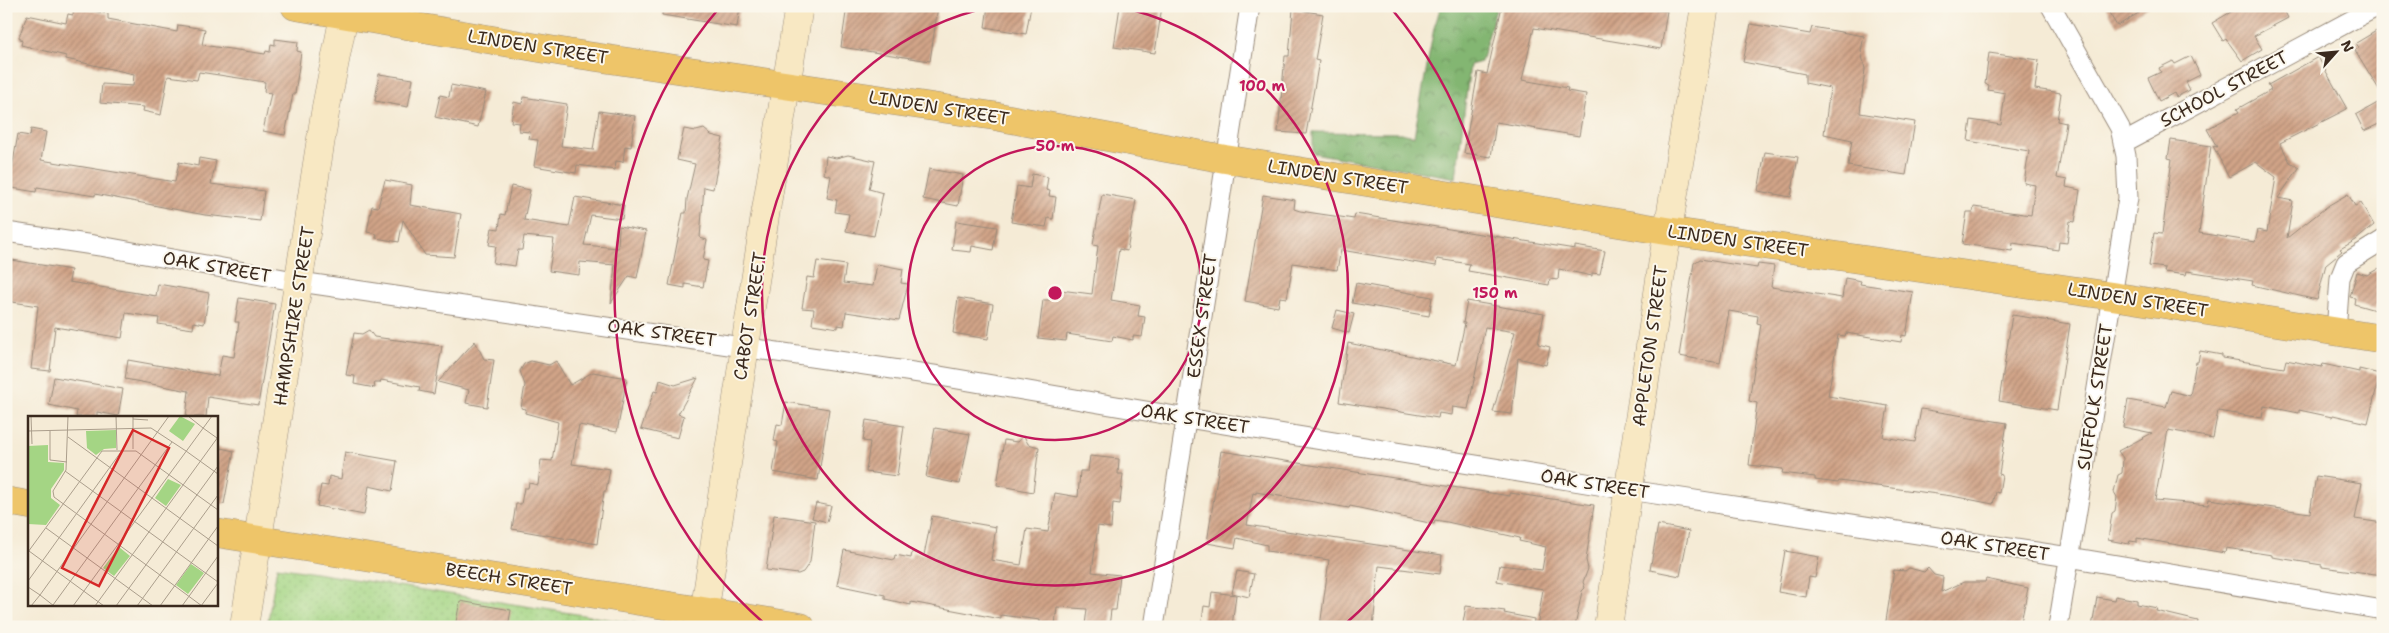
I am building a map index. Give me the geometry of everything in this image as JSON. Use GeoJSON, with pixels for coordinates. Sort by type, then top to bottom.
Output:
{"type":"FeatureCollection","features":[{"type":"Feature","properties":{"kind":"main road","name":"LINDEN STREET"},"geometry":{"type":"LineString","coordinates":[[294,6],[345,10],[568,53],[994,116],[1225,159],[1667,231],[2112,296],[2383,339]]}},
{"type":"Feature","properties":{"kind":"main road"},"geometry":{"type":"LineString","coordinates":[[6,501],[28,505]]}},
{"type":"Feature","properties":{"kind":"main road","name":"BEECH STREET"},"geometry":{"type":"LineString","coordinates":[[218,533],[496,576],[703,620],[801,627]]}},
{"type":"Feature","properties":{"kind":"street","name":"CABOT STREET"},"geometry":{"type":"LineString","coordinates":[[703,620],[799,6]]}},
{"type":"Feature","properties":{"kind":"street","name":"ESSEX STREET"},"geometry":{"type":"LineString","coordinates":[[1154,627],[1250,6]]}},
{"type":"Feature","properties":{"kind":"street","name":"APPLETON STREET"},"geometry":{"type":"LineString","coordinates":[[1608,627],[1667,231],[1705,6]]}},
{"type":"Feature","properties":{"kind":"street","name":"SCHOOL STREET"},"geometry":{"type":"LineString","coordinates":[[2123,143],[2378,6]]}},
{"type":"Feature","properties":{"kind":"street","name":"SUFFOLK STREET"},"geometry":{"type":"LineString","coordinates":[[2048,7],[2120,128],[2128,198],[2058,627]]}},
{"type":"Feature","properties":{"kind":"street","name":"HAMPSHIRE STREET"},"geometry":{"type":"LineString","coordinates":[[244,627],[300,282],[326,107],[345,10]]}},
{"type":"Feature","properties":{"kind":"street","name":"OAK STREET"},"geometry":{"type":"LineString","coordinates":[[6,232],[100,246],[300,282],[940,376],[1629,490],[2069,557],[2383,610]]}},
{"type":"Feature","properties":{"kind":"street"},"geometry":{"type":"LineString","coordinates":[[2336,332],[2340,278],[2346,264],[2383,240]]}},
{"type":"Feature","properties":{"kind":"green space"},"geometry":{"type":"Polygon","coordinates":[[[1441,6],[1497,6],[1481,62],[1470,65],[1456,178],[1313,153],[1313,132],[1401,133],[1414,136],[1434,28],[1441,6]]]}},
{"type":"Feature","properties":{"kind":"green space"},"geometry":{"type":"Polygon","coordinates":[[[277,567],[659,627],[267,627],[277,567]]]}},
{"type":"Feature","properties":{"kind":"building"},"geometry":{"type":"Polygon","coordinates":[[[663,6],[740,6],[737,27],[662,15],[663,6]]]}},
{"type":"Feature","properties":{"kind":"building"},"geometry":{"type":"Polygon","coordinates":[[[847,6],[892,11],[893,6],[938,6],[930,61],[841,47],[847,6]]]}},
{"type":"Feature","properties":{"kind":"building"},"geometry":{"type":"Polygon","coordinates":[[[988,6],[1031,6],[1026,34],[985,27],[988,6]]]}},
{"type":"Feature","properties":{"kind":"building"},"geometry":{"type":"Polygon","coordinates":[[[1120,6],[1162,6],[1155,53],[1114,47],[1120,6]]]}},
{"type":"Feature","properties":{"kind":"building"},"geometry":{"type":"Polygon","coordinates":[[[1502,6],[1656,6],[1655,10],[1667,11],[1661,49],[1534,28],[1522,80],[1568,88],[1567,91],[1586,94],[1579,136],[1496,122],[1491,157],[1464,153],[1478,72],[1487,74],[1502,6]]]}},
{"type":"Feature","properties":{"kind":"building"},"geometry":{"type":"Polygon","coordinates":[[[2105,6],[2150,6],[2117,26],[2105,6]]]}},
{"type":"Feature","properties":{"kind":"building"},"geometry":{"type":"Polygon","coordinates":[[[2241,6],[2282,6],[2288,18],[2254,36],[2262,49],[2242,61],[2226,39],[2223,41],[2212,23],[2241,6]]]}},
{"type":"Feature","properties":{"kind":"building"},"geometry":{"type":"Polygon","coordinates":[[[74,7],[108,14],[108,19],[177,32],[178,25],[205,29],[202,45],[265,54],[266,51],[270,52],[271,44],[275,45],[275,39],[298,42],[297,51],[301,52],[295,94],[293,94],[285,135],[263,131],[271,93],[264,92],[265,82],[199,72],[197,80],[168,76],[161,115],[143,111],[144,107],[100,103],[102,84],[133,86],[134,74],[66,59],[66,56],[21,45],[22,41],[19,37],[27,15],[66,23],[68,14],[73,15],[74,7]]]}},
{"type":"Feature","properties":{"kind":"building"},"geometry":{"type":"Polygon","coordinates":[[[1293,9],[1323,14],[1315,60],[1319,61],[1306,134],[1278,132],[1285,56],[1289,56],[1293,9]]]}},
{"type":"Feature","properties":{"kind":"building"},"geometry":{"type":"Polygon","coordinates":[[[1751,24],[1810,34],[1812,27],[1864,36],[1861,51],[1865,69],[1860,113],[1915,122],[1906,175],[1848,166],[1852,140],[1824,134],[1830,88],[1805,83],[1805,74],[1743,62],[1751,24]]]}},
{"type":"Feature","properties":{"kind":"building"},"geometry":{"type":"Polygon","coordinates":[[[2383,27],[2383,96],[2355,50],[2359,48],[2356,43],[2383,27]]]}},
{"type":"Feature","properties":{"kind":"building"},"geometry":{"type":"Polygon","coordinates":[[[1989,53],[2039,60],[2035,89],[2061,93],[2057,121],[2066,123],[2057,178],[2067,180],[2066,187],[2080,190],[2075,222],[2070,221],[2067,243],[2059,242],[2058,250],[2013,243],[2012,251],[1962,244],[1967,212],[1973,212],[1974,207],[2031,215],[2035,185],[2024,183],[2029,151],[1968,141],[1971,120],[2001,125],[2005,93],[1988,90],[1989,85],[1985,84],[1989,53]]]}},
{"type":"Feature","properties":{"kind":"building"},"geometry":{"type":"Polygon","coordinates":[[[2191,56],[2200,75],[2186,82],[2190,90],[2176,97],[2174,93],[2159,101],[2148,78],[2161,72],[2159,68],[2173,61],[2175,64],[2191,56]]]}},
{"type":"Feature","properties":{"kind":"building"},"geometry":{"type":"Polygon","coordinates":[[[2318,57],[2347,109],[2280,143],[2290,162],[2299,168],[2278,198],[2293,201],[2287,238],[2329,205],[2348,194],[2355,206],[2361,203],[2374,225],[2356,240],[2340,249],[2342,251],[2326,264],[2317,300],[2252,285],[2253,281],[2187,271],[2186,275],[2164,272],[2165,268],[2149,266],[2154,233],[2162,234],[2172,159],[2168,158],[2171,140],[2211,146],[2199,233],[2255,242],[2258,230],[2267,232],[2276,177],[2256,162],[2229,177],[2213,146],[2217,147],[2207,129],[2239,112],[2237,109],[2271,90],[2268,85],[2318,57]]]}},
{"type":"Feature","properties":{"kind":"building"},"geometry":{"type":"Polygon","coordinates":[[[379,74],[413,79],[408,107],[375,101],[379,74]]]}},
{"type":"Feature","properties":{"kind":"building"},"geometry":{"type":"Polygon","coordinates":[[[451,85],[486,92],[478,127],[435,117],[440,95],[449,97],[451,85]]]}},
{"type":"Feature","properties":{"kind":"building"},"geometry":{"type":"Polygon","coordinates":[[[523,97],[567,104],[561,146],[593,150],[599,111],[635,116],[631,147],[625,146],[623,162],[616,161],[615,170],[577,165],[576,173],[534,166],[538,140],[529,139],[530,132],[519,131],[520,123],[511,122],[514,102],[522,104],[523,97]]]}},
{"type":"Feature","properties":{"kind":"building"},"geometry":{"type":"Polygon","coordinates":[[[2383,100],[2383,122],[2364,131],[2356,115],[2383,100]]]}},
{"type":"Feature","properties":{"kind":"building"},"geometry":{"type":"Polygon","coordinates":[[[31,129],[46,132],[41,160],[175,182],[179,162],[198,166],[199,158],[216,161],[211,184],[264,191],[260,221],[205,215],[95,194],[95,196],[37,187],[36,192],[6,187],[6,167],[12,168],[18,134],[30,136],[31,129]]]}},
{"type":"Feature","properties":{"kind":"building"},"geometry":{"type":"Polygon","coordinates":[[[684,129],[696,131],[704,129],[711,135],[723,138],[713,189],[704,187],[700,238],[707,240],[703,260],[708,261],[703,287],[685,284],[685,288],[669,285],[695,164],[677,160],[684,129]]]}},
{"type":"Feature","properties":{"kind":"building"},"geometry":{"type":"Polygon","coordinates":[[[1765,152],[1798,157],[1791,197],[1758,191],[1765,152]]]}},
{"type":"Feature","properties":{"kind":"building"},"geometry":{"type":"Polygon","coordinates":[[[848,155],[875,161],[869,189],[883,193],[874,236],[846,231],[849,214],[835,212],[837,200],[827,198],[831,176],[824,174],[826,156],[836,158],[848,155]]]}},
{"type":"Feature","properties":{"kind":"building"},"geometry":{"type":"Polygon","coordinates":[[[929,169],[963,175],[958,206],[923,199],[929,169]]]}},
{"type":"Feature","properties":{"kind":"building"},"geometry":{"type":"Polygon","coordinates":[[[1032,174],[1048,177],[1046,190],[1050,191],[1049,196],[1056,197],[1053,219],[1048,218],[1046,227],[1011,222],[1017,186],[1030,188],[1032,174]]]}},
{"type":"Feature","properties":{"kind":"building"},"geometry":{"type":"Polygon","coordinates":[[[385,180],[412,185],[410,205],[461,214],[454,257],[425,255],[403,220],[399,242],[376,238],[377,234],[367,232],[372,206],[378,207],[385,180]]]}},
{"type":"Feature","properties":{"kind":"building"},"geometry":{"type":"Polygon","coordinates":[[[511,186],[530,190],[524,220],[569,227],[575,197],[624,205],[622,219],[591,215],[584,245],[618,248],[619,226],[646,231],[637,278],[629,276],[611,303],[615,265],[580,262],[579,275],[549,271],[554,239],[524,236],[522,250],[518,250],[515,266],[493,263],[496,246],[489,245],[492,228],[499,229],[501,214],[505,215],[511,186]]]}},
{"type":"Feature","properties":{"kind":"building"},"geometry":{"type":"Polygon","coordinates":[[[1102,194],[1136,200],[1127,251],[1119,249],[1111,300],[1140,305],[1138,316],[1145,317],[1142,337],[1133,336],[1133,340],[1113,336],[1112,341],[1067,334],[1066,341],[1038,338],[1043,300],[1050,300],[1052,289],[1092,294],[1098,246],[1093,245],[1102,194]]]}},
{"type":"Feature","properties":{"kind":"building"},"geometry":{"type":"Polygon","coordinates":[[[1263,195],[1295,200],[1294,209],[1300,211],[1354,219],[1355,214],[1575,249],[1575,246],[1605,251],[1600,274],[1592,273],[1592,276],[1559,269],[1558,280],[1550,279],[1549,285],[1468,271],[1470,264],[1437,259],[1436,266],[1341,250],[1337,270],[1293,263],[1287,298],[1280,297],[1278,307],[1245,301],[1263,195]]]}},
{"type":"Feature","properties":{"kind":"building"},"geometry":{"type":"Polygon","coordinates":[[[956,221],[997,227],[993,250],[972,246],[971,252],[952,250],[956,221]]]}},
{"type":"Feature","properties":{"kind":"building"},"geometry":{"type":"Polygon","coordinates":[[[6,259],[71,270],[69,282],[156,296],[158,284],[209,293],[204,324],[194,322],[193,329],[158,324],[159,318],[126,313],[122,338],[55,327],[50,371],[31,369],[38,306],[6,301],[6,259]]]}},
{"type":"Feature","properties":{"kind":"building"},"geometry":{"type":"Polygon","coordinates":[[[1700,259],[1757,268],[1758,264],[1774,266],[1771,287],[1842,298],[1845,278],[1861,281],[1860,284],[1913,292],[1906,336],[1902,335],[1901,342],[1846,333],[1845,336],[1838,335],[1828,396],[1888,406],[1883,437],[1915,442],[1921,409],[2007,423],[1999,474],[2002,475],[1999,493],[1996,492],[1993,504],[1952,496],[1839,481],[1838,483],[1815,480],[1815,477],[1782,473],[1783,469],[1749,465],[1757,403],[1749,401],[1761,324],[1757,323],[1758,316],[1729,311],[1720,363],[1679,356],[1694,263],[1700,259]]]}},
{"type":"Feature","properties":{"kind":"building"},"geometry":{"type":"Polygon","coordinates":[[[817,261],[846,265],[843,283],[873,286],[877,264],[903,269],[901,283],[908,284],[899,320],[846,312],[844,326],[838,325],[838,328],[812,324],[814,309],[802,308],[807,277],[814,278],[817,261]]]}},
{"type":"Feature","properties":{"kind":"building"},"geometry":{"type":"Polygon","coordinates":[[[2383,266],[2383,280],[2375,310],[2354,304],[2355,298],[2350,297],[2357,272],[2367,275],[2383,266]]]}},
{"type":"Feature","properties":{"kind":"building"},"geometry":{"type":"Polygon","coordinates":[[[1356,283],[1432,297],[1429,316],[1352,303],[1356,283]]]}},
{"type":"Feature","properties":{"kind":"building"},"geometry":{"type":"Polygon","coordinates":[[[239,298],[275,304],[258,405],[208,397],[206,416],[186,416],[189,391],[125,379],[128,360],[218,376],[222,355],[234,357],[239,322],[235,322],[239,298]]]}},
{"type":"Feature","properties":{"kind":"building"},"geometry":{"type":"Polygon","coordinates":[[[958,298],[993,304],[988,339],[953,333],[958,298]]]}},
{"type":"Feature","properties":{"kind":"building"},"geometry":{"type":"Polygon","coordinates":[[[1467,301],[1544,314],[1538,344],[1550,347],[1546,365],[1518,358],[1512,414],[1493,412],[1515,332],[1485,327],[1468,409],[1452,407],[1451,415],[1439,413],[1438,418],[1339,402],[1348,343],[1456,365],[1465,323],[1463,323],[1467,301]]]}},
{"type":"Feature","properties":{"kind":"building"},"geometry":{"type":"Polygon","coordinates":[[[1337,310],[1354,314],[1349,333],[1332,328],[1337,310]]]}},
{"type":"Feature","properties":{"kind":"building"},"geometry":{"type":"Polygon","coordinates":[[[2012,315],[2070,324],[2057,410],[1999,401],[2012,315]]]}},
{"type":"Feature","properties":{"kind":"building"},"geometry":{"type":"Polygon","coordinates":[[[369,330],[374,337],[442,346],[434,394],[419,391],[420,387],[381,380],[380,383],[374,383],[375,388],[354,384],[355,376],[346,375],[354,333],[362,334],[369,330]]]}},
{"type":"Feature","properties":{"kind":"building"},"geometry":{"type":"Polygon","coordinates":[[[475,341],[484,359],[494,360],[487,407],[466,403],[469,390],[438,382],[475,341]]]}},
{"type":"Feature","properties":{"kind":"building"},"geometry":{"type":"Polygon","coordinates":[[[2200,351],[2222,355],[2222,358],[2284,368],[2286,360],[2322,367],[2323,364],[2359,372],[2359,369],[2380,374],[2368,423],[2333,415],[2332,417],[2299,410],[2299,413],[2264,406],[2262,418],[2218,411],[2213,438],[2168,430],[2155,500],[2208,505],[2209,499],[2310,513],[2316,476],[2362,483],[2355,519],[2383,523],[2383,575],[2322,567],[2322,565],[2272,557],[2272,555],[2226,548],[2225,553],[2137,538],[2137,542],[2130,541],[2129,544],[2108,540],[2112,513],[2115,511],[2117,497],[2114,492],[2118,475],[2122,473],[2123,458],[2118,451],[2152,433],[2123,427],[2128,400],[2166,407],[2171,391],[2190,396],[2196,362],[2198,362],[2200,351]]]}},
{"type":"Feature","properties":{"kind":"building"},"geometry":{"type":"Polygon","coordinates":[[[531,361],[549,365],[556,361],[570,385],[593,372],[627,378],[617,432],[579,425],[572,464],[610,469],[606,491],[604,491],[597,544],[512,529],[516,504],[521,504],[524,488],[528,488],[529,483],[538,485],[541,460],[552,461],[558,422],[525,413],[526,409],[521,408],[525,385],[520,371],[524,364],[531,361]]]}},
{"type":"Feature","properties":{"kind":"building"},"geometry":{"type":"Polygon","coordinates":[[[54,377],[123,389],[118,416],[97,412],[97,416],[76,416],[77,411],[49,405],[54,377]]]}},
{"type":"Feature","properties":{"kind":"building"},"geometry":{"type":"Polygon","coordinates":[[[698,378],[678,414],[684,416],[678,438],[641,429],[654,391],[657,392],[660,380],[675,385],[698,378]]]}},
{"type":"Feature","properties":{"kind":"building"},"geometry":{"type":"Polygon","coordinates":[[[786,402],[829,409],[818,480],[773,472],[778,442],[774,441],[777,424],[782,425],[786,402]]]}},
{"type":"Feature","properties":{"kind":"building"},"geometry":{"type":"Polygon","coordinates":[[[866,420],[904,426],[897,476],[866,472],[870,442],[863,441],[866,420]]]}},
{"type":"Feature","properties":{"kind":"building"},"geometry":{"type":"Polygon","coordinates":[[[935,428],[970,434],[960,484],[926,477],[935,428]]]}},
{"type":"Feature","properties":{"kind":"building"},"geometry":{"type":"Polygon","coordinates":[[[1024,436],[1028,444],[1039,447],[1033,492],[997,485],[1004,440],[1017,442],[1024,436]]]}},
{"type":"Feature","properties":{"kind":"building"},"geometry":{"type":"Polygon","coordinates":[[[218,447],[234,451],[224,504],[218,503],[218,447]]]}},
{"type":"Feature","properties":{"kind":"building"},"geometry":{"type":"Polygon","coordinates":[[[1221,451],[1510,496],[1510,493],[1594,505],[1586,560],[1588,569],[1583,582],[1585,588],[1582,591],[1575,627],[1537,627],[1543,589],[1497,581],[1500,565],[1542,570],[1546,547],[1519,541],[1520,538],[1447,522],[1435,520],[1434,524],[1350,506],[1349,508],[1253,493],[1247,525],[1442,555],[1440,574],[1379,566],[1373,627],[1320,627],[1329,560],[1267,551],[1267,545],[1237,538],[1235,548],[1207,543],[1221,451]]]}},
{"type":"Feature","properties":{"kind":"building"},"geometry":{"type":"Polygon","coordinates":[[[345,452],[397,461],[392,491],[369,486],[364,515],[317,506],[321,485],[328,486],[329,476],[341,479],[345,452]]]}},
{"type":"Feature","properties":{"kind":"building"},"geometry":{"type":"Polygon","coordinates":[[[1090,456],[1119,459],[1118,474],[1123,474],[1120,504],[1113,503],[1111,528],[1098,526],[1092,572],[1120,575],[1116,610],[1111,610],[1109,627],[1085,625],[1087,609],[1057,607],[1055,625],[1040,623],[1040,620],[1001,615],[1001,619],[911,602],[911,605],[885,599],[885,595],[837,585],[844,550],[894,560],[895,555],[911,558],[912,552],[924,555],[932,516],[996,527],[991,560],[1021,565],[1027,529],[1048,532],[1055,493],[1078,497],[1080,471],[1088,471],[1090,456]]]}},
{"type":"Feature","properties":{"kind":"building"},"geometry":{"type":"Polygon","coordinates":[[[816,503],[831,506],[827,522],[812,518],[816,503]]]}},
{"type":"Feature","properties":{"kind":"building"},"geometry":{"type":"Polygon","coordinates":[[[774,515],[815,521],[810,562],[803,572],[798,574],[766,570],[774,515]]]}},
{"type":"Feature","properties":{"kind":"building"},"geometry":{"type":"Polygon","coordinates":[[[1658,525],[1689,531],[1680,576],[1650,570],[1658,525]]]}},
{"type":"Feature","properties":{"kind":"building"},"geometry":{"type":"Polygon","coordinates":[[[1785,551],[1819,557],[1815,578],[1809,577],[1806,597],[1778,592],[1785,551]]]}},
{"type":"Feature","properties":{"kind":"building"},"geometry":{"type":"Polygon","coordinates":[[[1909,568],[1924,572],[1928,568],[1934,575],[1943,577],[1941,592],[1964,582],[1985,582],[1986,579],[2028,588],[2020,627],[1885,627],[1894,570],[1905,571],[1909,568]]]}},
{"type":"Feature","properties":{"kind":"building"},"geometry":{"type":"Polygon","coordinates":[[[1237,571],[1254,574],[1249,597],[1232,593],[1237,571]]]}},
{"type":"Feature","properties":{"kind":"building"},"geometry":{"type":"Polygon","coordinates":[[[1212,592],[1236,595],[1232,626],[1201,627],[1204,606],[1210,607],[1212,592]]]}},
{"type":"Feature","properties":{"kind":"building"},"geometry":{"type":"Polygon","coordinates":[[[2115,596],[2137,600],[2137,604],[2157,608],[2156,611],[2198,621],[2197,627],[2092,627],[2097,597],[2114,600],[2115,596]]]}},
{"type":"Feature","properties":{"kind":"building"},"geometry":{"type":"Polygon","coordinates":[[[460,601],[511,610],[508,627],[455,627],[460,601]]]}},
{"type":"Feature","properties":{"kind":"building"},"geometry":{"type":"Polygon","coordinates":[[[1466,606],[1505,611],[1504,613],[1534,619],[1533,627],[1486,627],[1463,623],[1466,606]]]}}]}
